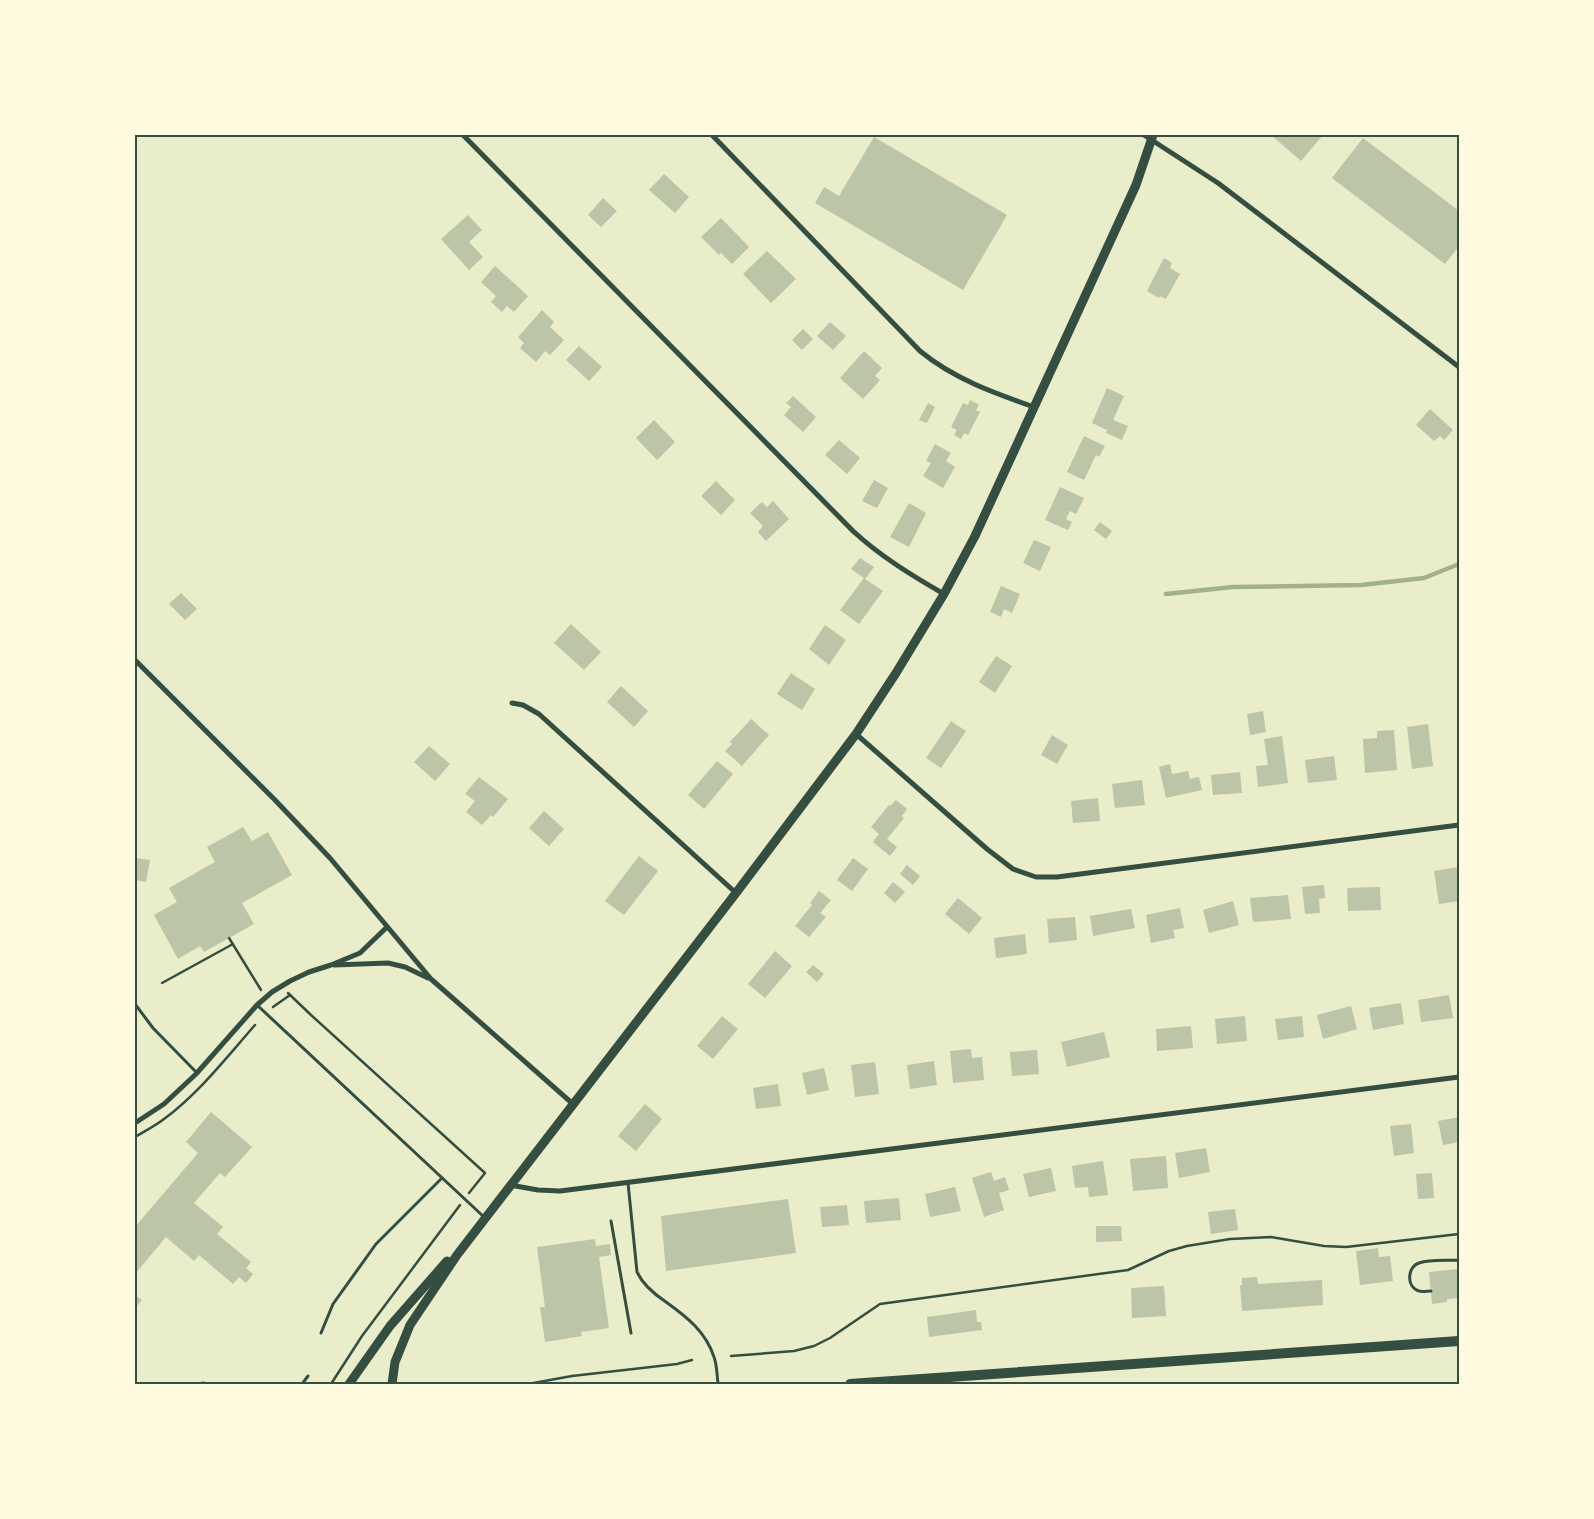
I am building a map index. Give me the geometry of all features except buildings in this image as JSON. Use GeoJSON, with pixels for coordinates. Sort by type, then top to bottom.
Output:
{"type":"FeatureCollection","features":[{"type":"Feature","properties":{"kind":"main road"},"geometry":{"type":"LineString","coordinates":[[392,1384],[394,1362],[410,1325],[429,1296],[485,1217],[736,893],[856,734],[944,594],[975,536],[1136,185],[1149,137]]}},
{"type":"Feature","properties":{"kind":"main road"},"geometry":{"type":"LineString","coordinates":[[349,1384],[403,1309],[476,1230]]}},
{"type":"Feature","properties":{"kind":"main road"},"geometry":{"type":"LineString","coordinates":[[850,1384],[960,1380],[1459,1341]]}},
{"type":"Feature","properties":{"kind":"street"},"geometry":{"type":"LineString","coordinates":[[463,135],[853,531],[875,551],[899,568],[944,594]]}},
{"type":"Feature","properties":{"kind":"street"},"geometry":{"type":"LineString","coordinates":[[712,135],[920,352],[958,377],[1034,408]]}},
{"type":"Feature","properties":{"kind":"street"},"geometry":{"type":"LineString","coordinates":[[1149,137],[1218,183],[1459,367]]}},
{"type":"Feature","properties":{"kind":"street"},"geometry":{"type":"LineString","coordinates":[[135,660],[330,858],[431,979],[572,1104]]}},
{"type":"Feature","properties":{"kind":"street"},"geometry":{"type":"LineString","coordinates":[[512,703],[522,705],[538,714],[736,893]]}},
{"type":"Feature","properties":{"kind":"street"},"geometry":{"type":"LineString","coordinates":[[856,734],[987,849],[1013,869],[1036,877],[1057,877],[1459,825]]}},
{"type":"Feature","properties":{"kind":"street"},"geometry":{"type":"LineString","coordinates":[[135,1123],[164,1104],[196,1073],[257,1005],[266,998],[290,981],[360,953],[387,927]]}},
{"type":"Feature","properties":{"kind":"street"},"geometry":{"type":"LineString","coordinates":[[332,965],[388,963],[405,967],[431,979]]}},
{"type":"Feature","properties":{"kind":"street"},"geometry":{"type":"LineString","coordinates":[[510,1185],[553,1191],[1459,1077]]}},
{"type":"Feature","properties":{"kind":"lane"},"geometry":{"type":"LineString","coordinates":[[135,1004],[154,1028],[196,1073]]}},
{"type":"Feature","properties":{"kind":"lane"},"geometry":{"type":"LineString","coordinates":[[257,1005],[485,1217]]}},
{"type":"Feature","properties":{"kind":"lane"},"geometry":{"type":"LineString","coordinates":[[321,1333],[333,1304],[376,1244],[442,1178]]}},
{"type":"Feature","properties":{"kind":"lane"},"geometry":{"type":"LineString","coordinates":[[628,1182],[637,1272],[648,1288],[697,1326],[708,1342],[714,1358],[718,1384]]}},
{"type":"Feature","properties":{"kind":"lane"},"geometry":{"type":"LineString","coordinates":[[611,1221],[632,1333]]}},
{"type":"Feature","properties":{"kind":"lane"},"geometry":{"type":"LineString","coordinates":[[1431,1291],[1418,1291],[1413,1287],[1409,1276],[1412,1268],[1419,1263],[1459,1260]]}},
{"type":"Feature","properties":{"kind":"lane"},"geometry":{"type":"LineString","coordinates":[[302,1384],[308,1376]]}},
{"type":"Feature","properties":{"kind":"lane"},"geometry":{"type":"LineString","coordinates":[[195,1384],[204,1383]]}},
{"type":"Feature","properties":{"kind":"path"},"geometry":{"type":"LineString","coordinates":[[229,938],[266,998]]}},
{"type":"Feature","properties":{"kind":"path"},"geometry":{"type":"LineString","coordinates":[[162,983],[233,944]]}},
{"type":"Feature","properties":{"kind":"path"},"geometry":{"type":"LineString","coordinates":[[290,994],[426,1121],[485,1173],[367,1329],[331,1384]]}},
{"type":"Feature","properties":{"kind":"path"},"geometry":{"type":"LineString","coordinates":[[731,1356],[794,1351],[814,1346],[830,1338],[880,1304],[1128,1270],[1169,1251],[1187,1246],[1238,1239],[1271,1237],[1304,1244],[1346,1247],[1459,1234]]}},
{"type":"Feature","properties":{"kind":"path"},"geometry":{"type":"LineString","coordinates":[[528,1384],[572,1376],[678,1364],[692,1360]]}},
{"type":"Feature","properties":{"kind":"waterway"},"geometry":{"type":"LineString","coordinates":[[1166,594],[1233,587],[1361,585],[1424,578],[1459,564]]}}]}
